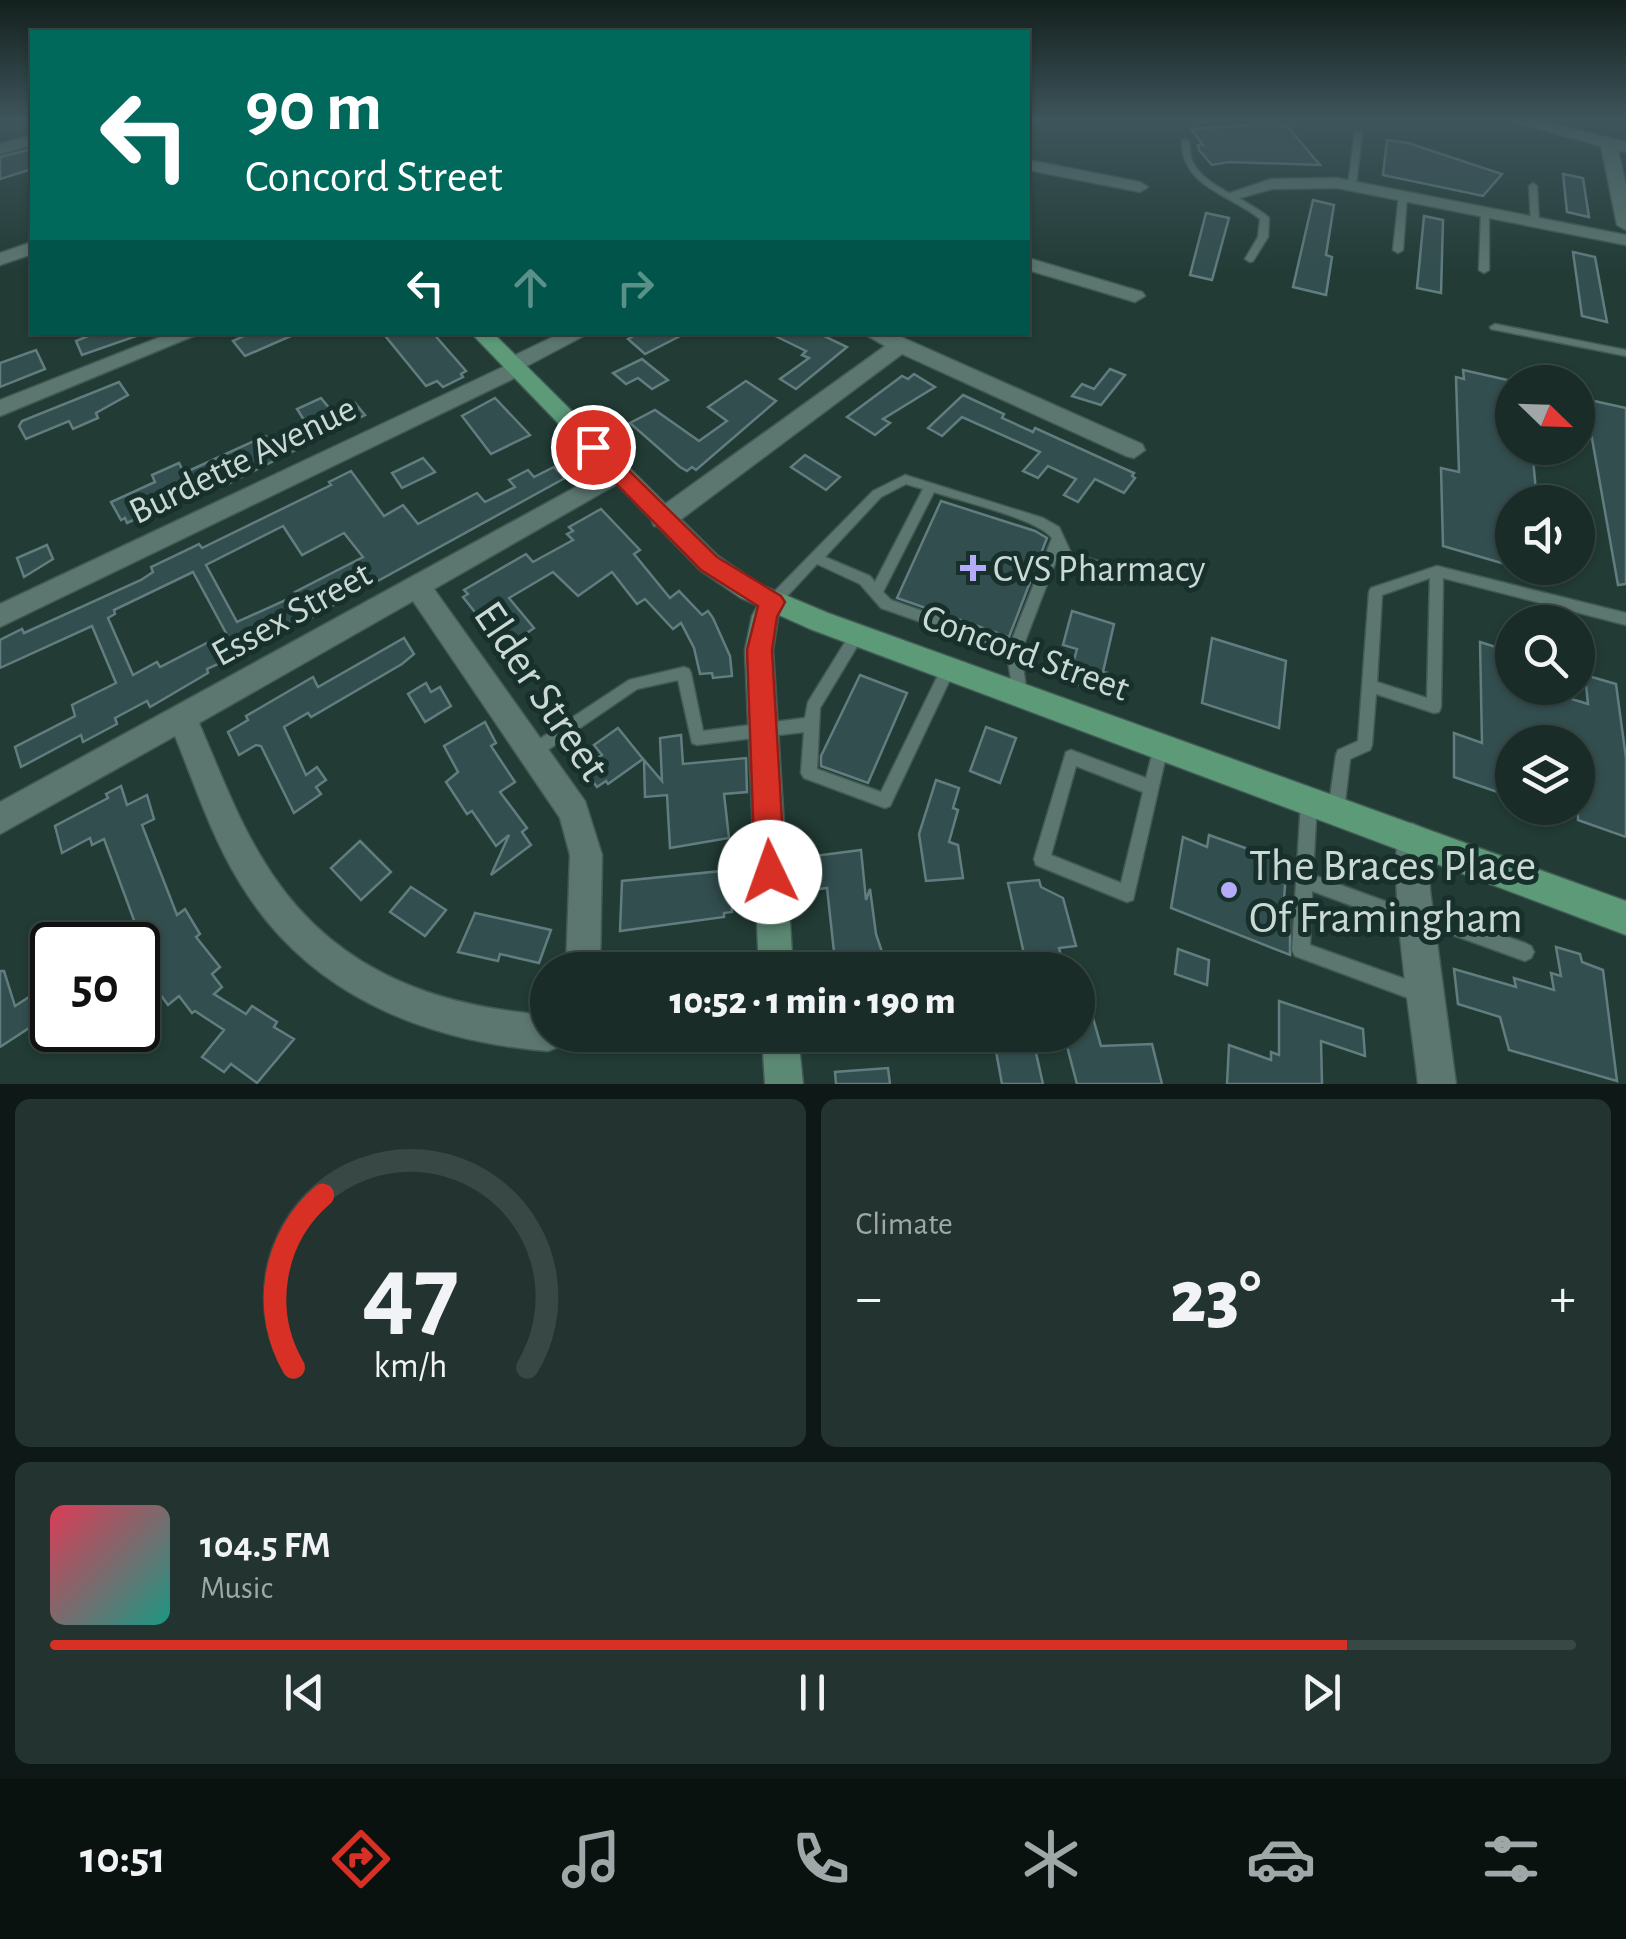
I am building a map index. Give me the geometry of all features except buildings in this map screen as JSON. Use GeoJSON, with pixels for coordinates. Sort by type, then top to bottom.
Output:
{"type":"FeatureCollection","features":[{"type":"Feature","properties":{"kind":"main road","name":"Concord Street"},"geometry":{"type":"LineString","coordinates":[[483,335],[714,567],[773,602],[1626,918]]}},
{"type":"Feature","properties":{"kind":"main road"},"geometry":{"type":"LineString","coordinates":[[773,602],[760,631],[775,952]]}},
{"type":"Feature","properties":{"kind":"main road"},"geometry":{"type":"LineString","coordinates":[[781,1052],[784,1084]]}},
{"type":"Feature","properties":{"kind":"street"},"geometry":{"type":"LineString","coordinates":[[1062,172],[1140,187]]}},
{"type":"Feature","properties":{"kind":"street"},"geometry":{"type":"LineString","coordinates":[[1621,172],[1626,225]]}},
{"type":"Feature","properties":{"kind":"street"},"geometry":{"type":"LineString","coordinates":[[1234,194],[1272,184],[1312,181],[1352,185],[1626,240]]}},
{"type":"Feature","properties":{"kind":"street"},"geometry":{"type":"LineString","coordinates":[[0,259],[30,249]]}},
{"type":"Feature","properties":{"kind":"street"},"geometry":{"type":"LineString","coordinates":[[1030,265],[1135,296]]}},
{"type":"Feature","properties":{"kind":"street"},"geometry":{"type":"LineString","coordinates":[[0,408],[185,335]]}},
{"type":"Feature","properties":{"kind":"street","name":"Burdette Avenue"},"geometry":{"type":"LineString","coordinates":[[0,616],[576,335]]}},
{"type":"Feature","properties":{"kind":"street"},"geometry":{"type":"LineString","coordinates":[[877,335],[1134,450]]}},
{"type":"Feature","properties":{"kind":"street"},"geometry":{"type":"LineString","coordinates":[[663,519],[900,346]]}},
{"type":"Feature","properties":{"kind":"street","name":"Essex Street"},"geometry":{"type":"LineString","coordinates":[[0,819],[618,474]]}},
{"type":"Feature","properties":{"kind":"street","name":"Elder Street"},"geometry":{"type":"LineString","coordinates":[[416,586],[564,795],[582,834],[586,868],[584,952]]}},
{"type":"Feature","properties":{"kind":"street"},"geometry":{"type":"LineString","coordinates":[[182,717],[250,870],[292,928],[320,954],[389,998],[428,1014],[470,1026],[530,1031]]}},
{"type":"Feature","properties":{"kind":"street"},"geometry":{"type":"LineString","coordinates":[[1412,839],[1417,918],[1437,1084]]}},
{"type":"Feature","properties":{"kind":"lane"},"geometry":{"type":"LineString","coordinates":[[1192,172],[1261,214],[1266,222],[1261,243],[1250,258]]}},
{"type":"Feature","properties":{"kind":"lane"},"geometry":{"type":"LineString","coordinates":[[1352,185],[1354,172]]}},
{"type":"Feature","properties":{"kind":"lane"},"geometry":{"type":"LineString","coordinates":[[1533,186],[1534,222]]}},
{"type":"Feature","properties":{"kind":"lane"},"geometry":{"type":"LineString","coordinates":[[1398,250],[1402,195]]}},
{"type":"Feature","properties":{"kind":"lane"},"geometry":{"type":"LineString","coordinates":[[1484,212],[1484,270]]}},
{"type":"Feature","properties":{"kind":"lane"},"geometry":{"type":"LineString","coordinates":[[1496,327],[1626,353]]}},
{"type":"Feature","properties":{"kind":"lane"},"geometry":{"type":"LineString","coordinates":[[773,602],[877,494],[905,479],[1039,522],[1058,536],[1066,556],[1133,577]]}},
{"type":"Feature","properties":{"kind":"lane"},"geometry":{"type":"LineString","coordinates":[[876,593],[931,486]]}},
{"type":"Feature","properties":{"kind":"lane"},"geometry":{"type":"LineString","coordinates":[[1020,695],[1016,649],[1058,536]]}},
{"type":"Feature","properties":{"kind":"lane"},"geometry":{"type":"LineString","coordinates":[[815,558],[865,580],[886,604],[1016,649]]}},
{"type":"Feature","properties":{"kind":"lane"},"geometry":{"type":"LineString","coordinates":[[1426,996],[1301,950],[1306,880],[1322,806],[1343,755],[1365,745],[1376,592],[1437,571],[1626,620]]}},
{"type":"Feature","properties":{"kind":"lane"},"geometry":{"type":"LineString","coordinates":[[1370,686],[1434,707],[1437,571]]}},
{"type":"Feature","properties":{"kind":"lane"},"geometry":{"type":"LineString","coordinates":[[857,635],[813,707],[809,773],[885,802],[948,668]]}},
{"type":"Feature","properties":{"kind":"lane"},"geometry":{"type":"LineString","coordinates":[[534,751],[634,684],[684,673],[697,738],[812,724]]}},
{"type":"Feature","properties":{"kind":"lane"},"geometry":{"type":"LineString","coordinates":[[1150,787],[1070,757],[1042,859],[1126,894],[1162,747]]}},
{"type":"Feature","properties":{"kind":"lane"},"geometry":{"type":"LineString","coordinates":[[1306,880],[1525,952]]}},
{"type":"Feature","properties":{"kind":"place","name":"CVS Pharmacy"},"geometry":{"type":"Point","coordinates":[973,568]}},
{"type":"Feature","properties":{"kind":"place","name":"The Braces Place Of Framingham"},"geometry":{"type":"Point","coordinates":[1229,890]}},
{"type":"Feature","properties":{"kind":"route"},"geometry":{"type":"LineString","coordinates":[[593,447],[709,564],[773,602],[760,631],[770,872]]}}]}
